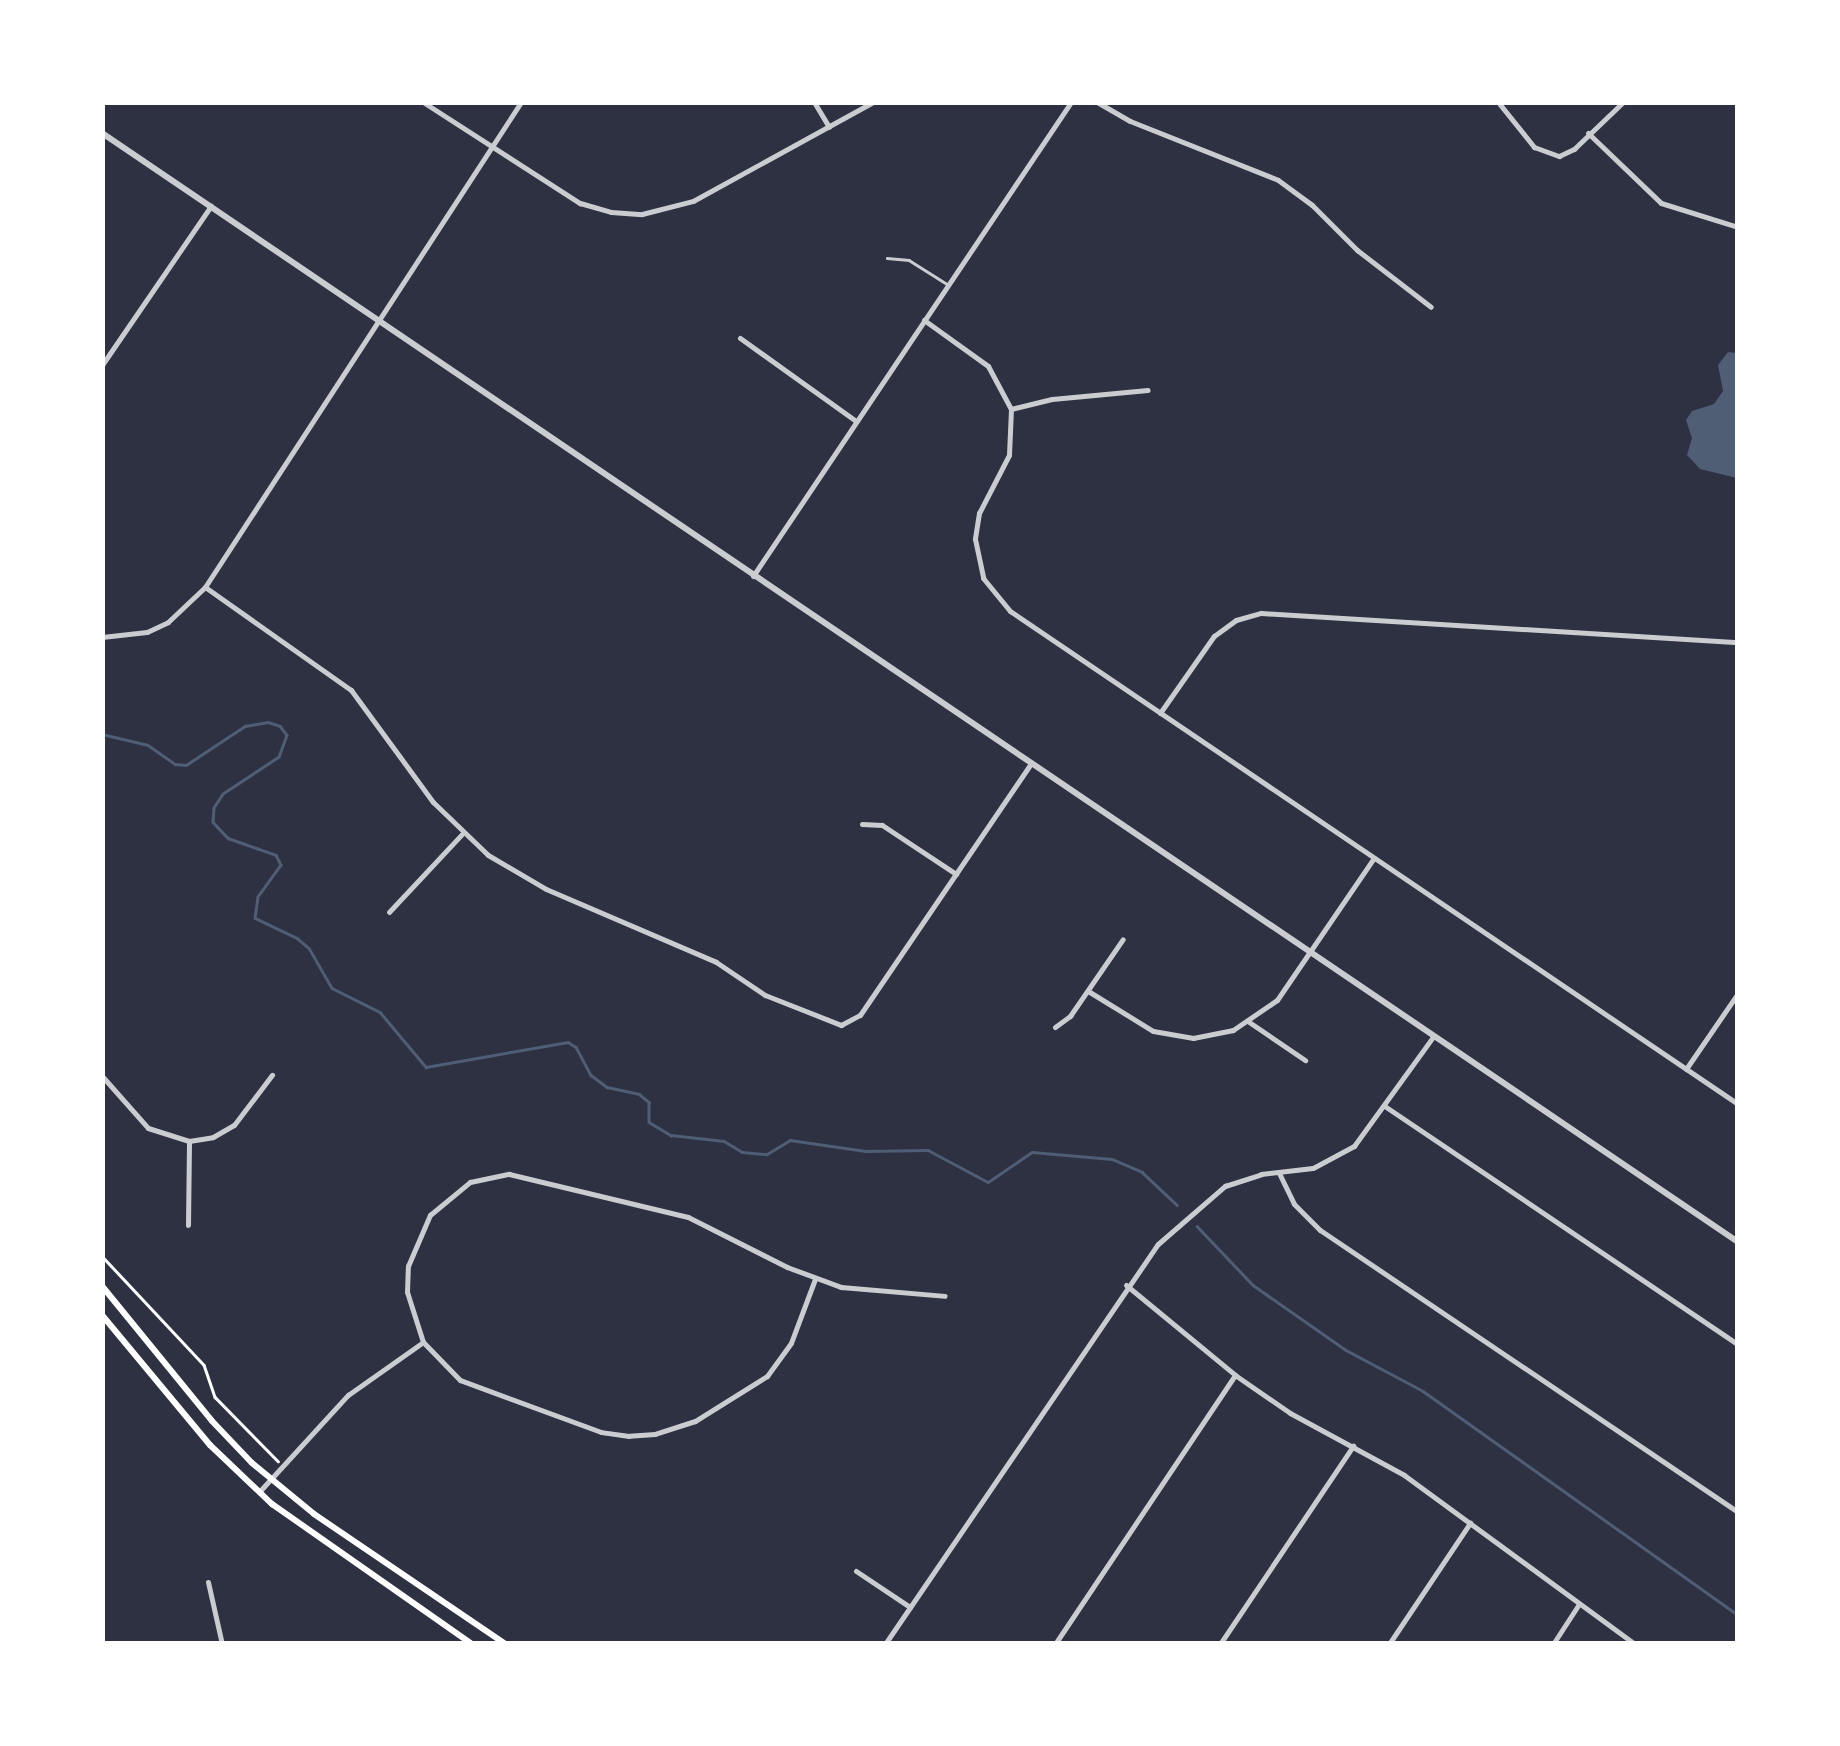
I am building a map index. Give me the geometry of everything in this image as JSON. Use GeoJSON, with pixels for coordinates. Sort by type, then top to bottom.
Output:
{"type":"FeatureCollection","features":[{"type":"Feature","properties":{"kind":"main road"},"geometry":{"type":"LineString","coordinates":[[102,1286],[212,1421],[271,1479],[327,1524],[504,1644]]}},
{"type":"Feature","properties":{"kind":"main road"},"geometry":{"type":"LineString","coordinates":[[102,1315],[170,1400],[259,1492],[322,1542],[472,1644]]}},
{"type":"Feature","properties":{"kind":"street"},"geometry":{"type":"LineString","coordinates":[[422,102],[580,203],[611,212],[642,214],[693,201],[872,102]]}},
{"type":"Feature","properties":{"kind":"street"},"geometry":{"type":"LineString","coordinates":[[102,637],[146,632],[168,622],[205,588],[521,102]]}},
{"type":"Feature","properties":{"kind":"street"},"geometry":{"type":"LineString","coordinates":[[814,102],[828,126]]}},
{"type":"Feature","properties":{"kind":"street"},"geometry":{"type":"LineString","coordinates":[[753,576],[1070,102]]}},
{"type":"Feature","properties":{"kind":"street"},"geometry":{"type":"LineString","coordinates":[[1097,102],[1130,122],[1278,180],[1312,205],[1357,250],[1431,307]]}},
{"type":"Feature","properties":{"kind":"street"},"geometry":{"type":"LineString","coordinates":[[1498,102],[1534,147],[1551,156],[1567,154],[1623,102]]}},
{"type":"Feature","properties":{"kind":"street"},"geometry":{"type":"LineString","coordinates":[[1588,133],[1661,203],[1738,227]]}},
{"type":"Feature","properties":{"kind":"street"},"geometry":{"type":"LineString","coordinates":[[102,134],[1738,1242]]}},
{"type":"Feature","properties":{"kind":"street"},"geometry":{"type":"LineString","coordinates":[[102,365],[211,206]]}},
{"type":"Feature","properties":{"kind":"street"},"geometry":{"type":"LineString","coordinates":[[924,320],[988,366],[1010,409],[1009,456],[976,525],[976,552],[984,578],[1010,611],[1738,1104]]}},
{"type":"Feature","properties":{"kind":"street"},"geometry":{"type":"LineString","coordinates":[[740,338],[856,421]]}},
{"type":"Feature","properties":{"kind":"street"},"geometry":{"type":"LineString","coordinates":[[1010,409],[1052,399],[1148,390]]}},
{"type":"Feature","properties":{"kind":"street"},"geometry":{"type":"LineString","coordinates":[[205,588],[351,690],[433,802],[462,834],[546,889],[647,930],[716,962],[764,995],[840,1025],[860,1015],[1030,765]]}},
{"type":"Feature","properties":{"kind":"street"},"geometry":{"type":"LineString","coordinates":[[1160,714],[1214,636],[1236,620],[1262,613],[1738,642]]}},
{"type":"Feature","properties":{"kind":"street"},"geometry":{"type":"LineString","coordinates":[[862,824],[882,825],[956,874]]}},
{"type":"Feature","properties":{"kind":"street"},"geometry":{"type":"LineString","coordinates":[[388,912],[462,834]]}},
{"type":"Feature","properties":{"kind":"street"},"geometry":{"type":"LineString","coordinates":[[1088,990],[1139,1025],[1171,1036],[1212,1036],[1249,1022],[1277,1000],[1374,858]]}},
{"type":"Feature","properties":{"kind":"street"},"geometry":{"type":"LineString","coordinates":[[1055,1027],[1070,1016],[1123,939]]}},
{"type":"Feature","properties":{"kind":"street"},"geometry":{"type":"LineString","coordinates":[[1686,1069],[1738,994]]}},
{"type":"Feature","properties":{"kind":"street"},"geometry":{"type":"LineString","coordinates":[[1249,1022],[1305,1060]]}},
{"type":"Feature","properties":{"kind":"street"},"geometry":{"type":"LineString","coordinates":[[885,1644],[1158,1244],[1209,1196],[1242,1178],[1312,1168],[1342,1155],[1365,1136],[1433,1037]]}},
{"type":"Feature","properties":{"kind":"street"},"geometry":{"type":"LineString","coordinates":[[102,1076],[148,1128],[188,1141],[213,1137],[234,1126],[272,1075]]}},
{"type":"Feature","properties":{"kind":"street"},"geometry":{"type":"LineString","coordinates":[[1386,1107],[1738,1344]]}},
{"type":"Feature","properties":{"kind":"street"},"geometry":{"type":"LineString","coordinates":[[188,1141],[188,1225]]}},
{"type":"Feature","properties":{"kind":"street"},"geometry":{"type":"LineString","coordinates":[[1279,1173],[1294,1204],[1320,1230],[1738,1512]]}},
{"type":"Feature","properties":{"kind":"street"},"geometry":{"type":"LineString","coordinates":[[815,1279],[790,1343],[766,1376],[695,1421],[655,1434],[601,1432],[479,1390],[447,1371],[423,1342],[407,1292],[416,1238],[449,1196],[494,1176],[528,1176],[688,1217],[815,1279],[864,1291],[945,1296]]}},
{"type":"Feature","properties":{"kind":"street"},"geometry":{"type":"LineString","coordinates":[[1126,1286],[1235,1375],[1470,1523],[1634,1644]]}},
{"type":"Feature","properties":{"kind":"street"},"geometry":{"type":"LineString","coordinates":[[259,1492],[348,1395],[423,1342]]}},
{"type":"Feature","properties":{"kind":"street"},"geometry":{"type":"LineString","coordinates":[[1055,1644],[1235,1375]]}},
{"type":"Feature","properties":{"kind":"street"},"geometry":{"type":"LineString","coordinates":[[1220,1644],[1353,1446]]}},
{"type":"Feature","properties":{"kind":"street"},"geometry":{"type":"LineString","coordinates":[[1389,1644],[1470,1523]]}},
{"type":"Feature","properties":{"kind":"street"},"geometry":{"type":"LineString","coordinates":[[856,1571],[910,1607]]}},
{"type":"Feature","properties":{"kind":"street"},"geometry":{"type":"LineString","coordinates":[[208,1582],[222,1644]]}},
{"type":"Feature","properties":{"kind":"street"},"geometry":{"type":"LineString","coordinates":[[1553,1644],[1580,1604]]}},
{"type":"Feature","properties":{"kind":"lane"},"geometry":{"type":"LineString","coordinates":[[887,258],[909,260],[948,285]]}},
{"type":"Feature","properties":{"kind":"path"},"geometry":{"type":"LineString","coordinates":[[102,1256],[204,1365],[215,1397],[282,1465]]}},
{"type":"Feature","properties":{"kind":"water"},"geometry":{"type":"Polygon","coordinates":[[[1728,352],[1737,353],[1737,478],[1700,469],[1687,455],[1692,438],[1686,420],[1692,411],[1714,404],[1723,391],[1718,365],[1728,352]]]}},
{"type":"Feature","properties":{"kind":"waterway"},"geometry":{"type":"LineString","coordinates":[[102,734],[148,745],[175,764],[186,765],[245,726],[268,722],[280,726],[287,735],[279,757],[223,794],[214,808],[213,822],[228,838],[276,855],[281,865],[258,897],[255,918],[309,948],[332,988],[380,1012],[426,1067],[568,1042],[576,1047],[591,1075],[607,1087],[639,1094],[649,1102],[649,1122],[671,1135],[724,1141],[742,1152],[767,1154],[790,1140],[865,1151],[928,1150],[988,1182],[1032,1152],[1112,1159],[1142,1172],[1177,1205]]}},
{"type":"Feature","properties":{"kind":"waterway"},"geometry":{"type":"LineString","coordinates":[[1197,1226],[1253,1285],[1346,1350],[1423,1391],[1738,1615]]}}]}
